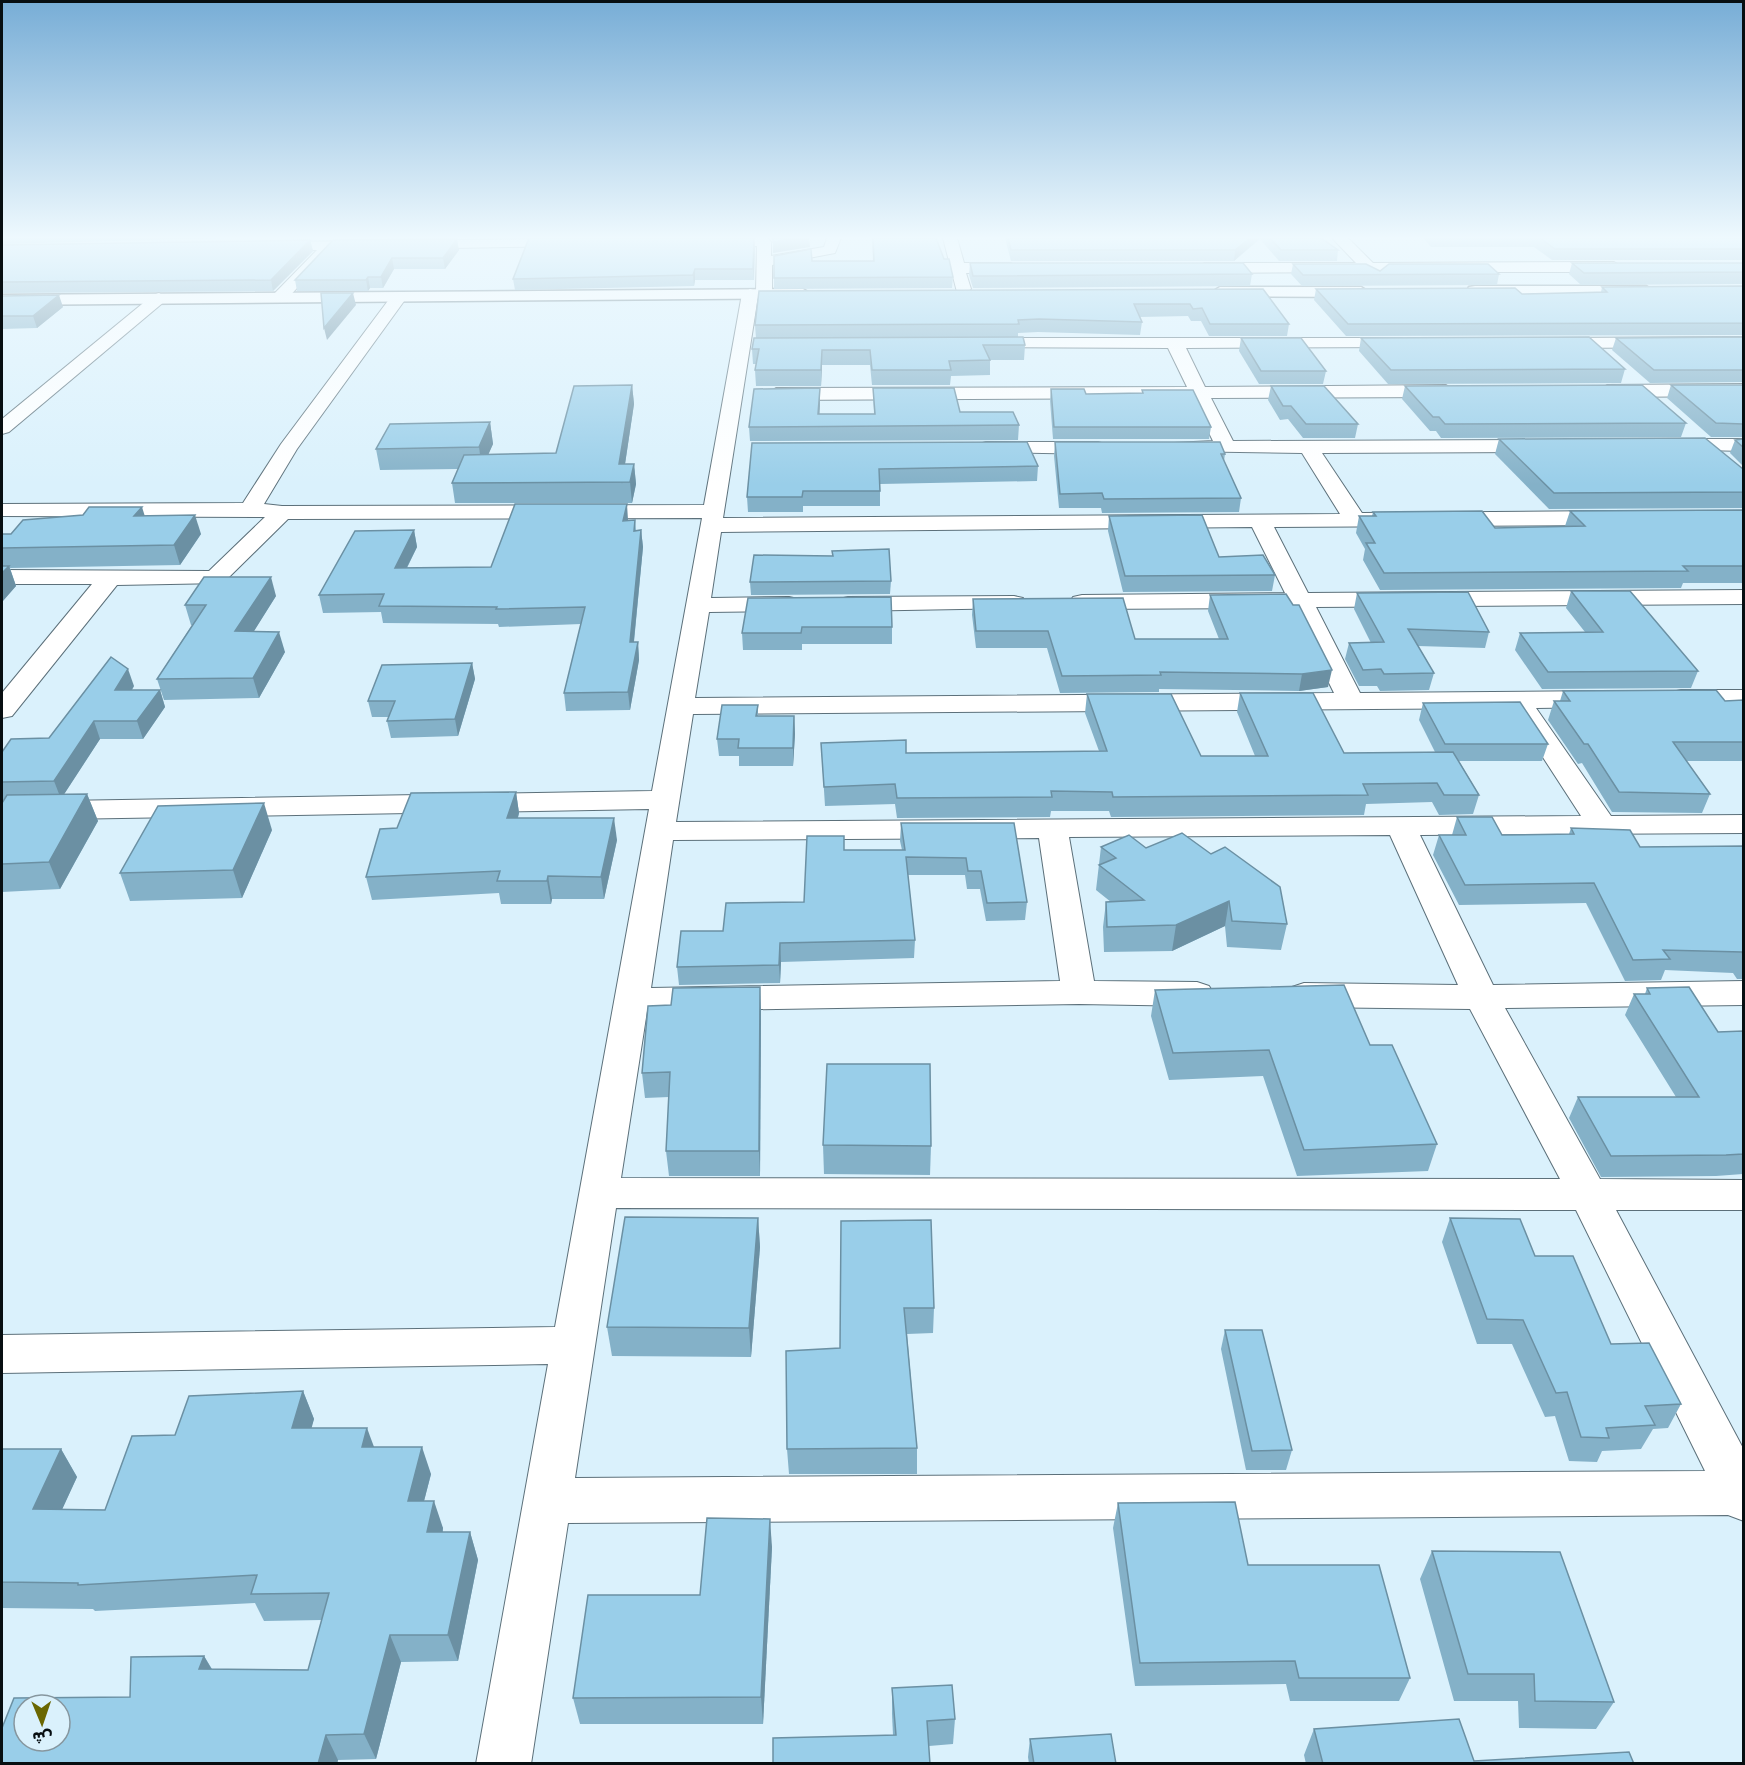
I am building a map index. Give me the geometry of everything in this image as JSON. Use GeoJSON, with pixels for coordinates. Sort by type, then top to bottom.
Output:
{"type":"FeatureCollection","features":[{"type":"Feature","properties":{"kind":"street"},"geometry":{"type":"LineString","coordinates":[[2,428],[132,320]]}},
{"type":"Feature","properties":{"kind":"street"},"geometry":{"type":"LineString","coordinates":[[250,509],[288,448],[382,320]]}},
{"type":"Feature","properties":{"kind":"street"},"geometry":{"type":"LineString","coordinates":[[503,1764],[712,518],[736,449],[733,394],[752,344],[754,320]]}},
{"type":"Feature","properties":{"kind":"street"},"geometry":{"type":"LineString","coordinates":[[1174,342],[1226,447]]}},
{"type":"Feature","properties":{"kind":"street"},"geometry":{"type":"LineString","coordinates":[[1531,343],[1743,342]]}},
{"type":"Feature","properties":{"kind":"street"},"geometry":{"type":"LineString","coordinates":[[963,343],[1424,343]]}},
{"type":"Feature","properties":{"kind":"street"},"geometry":{"type":"LineString","coordinates":[[1591,343],[1608,359]]}},
{"type":"Feature","properties":{"kind":"street"},"geometry":{"type":"LineString","coordinates":[[1626,375],[1660,406]]}},
{"type":"Feature","properties":{"kind":"street"},"geometry":{"type":"LineString","coordinates":[[1583,391],[1743,390]]}},
{"type":"Feature","properties":{"kind":"street"},"geometry":{"type":"LineString","coordinates":[[733,394],[1464,391]]}},
{"type":"Feature","properties":{"kind":"street"},"geometry":{"type":"LineString","coordinates":[[1686,429],[1728,466]]}},
{"type":"Feature","properties":{"kind":"street"},"geometry":{"type":"LineString","coordinates":[[1645,445],[1743,445]]}},
{"type":"Feature","properties":{"kind":"street"},"geometry":{"type":"LineString","coordinates":[[1166,447],[1564,446]]}},
{"type":"Feature","properties":{"kind":"street"},"geometry":{"type":"LineString","coordinates":[[1308,447],[1355,520]]}},
{"type":"Feature","properties":{"kind":"street"},"geometry":{"type":"LineString","coordinates":[[963,448],[1118,448]]}},
{"type":"Feature","properties":{"kind":"street"},"geometry":{"type":"LineString","coordinates":[[2,529],[12,510],[250,509],[282,513],[1260,521],[1628,518]]}},
{"type":"Feature","properties":{"kind":"street"},"geometry":{"type":"LineString","coordinates":[[2,577],[215,578],[282,513]]}},
{"type":"Feature","properties":{"kind":"street"},"geometry":{"type":"LineString","coordinates":[[1260,521],[1351,701]]}},
{"type":"Feature","properties":{"kind":"street"},"geometry":{"type":"LineString","coordinates":[[2,710],[110,578]]}},
{"type":"Feature","properties":{"kind":"street"},"geometry":{"type":"LineString","coordinates":[[697,605],[1743,597]]}},
{"type":"Feature","properties":{"kind":"street"},"geometry":{"type":"LineString","coordinates":[[681,706],[1625,698]]}},
{"type":"Feature","properties":{"kind":"street"},"geometry":{"type":"LineString","coordinates":[[1660,698],[1743,698]]}},
{"type":"Feature","properties":{"kind":"street"},"geometry":{"type":"LineString","coordinates":[[1518,699],[1602,825]]}},
{"type":"Feature","properties":{"kind":"street"},"geometry":{"type":"LineString","coordinates":[[2,811],[662,815],[1053,829],[1743,824]]}},
{"type":"Feature","properties":{"kind":"street"},"geometry":{"type":"LineString","coordinates":[[547,1501],[1742,1495],[1589,1196],[1481,997],[1401,827]]}},
{"type":"Feature","properties":{"kind":"street"},"geometry":{"type":"LineString","coordinates":[[1053,829],[1079,992]]}},
{"type":"Feature","properties":{"kind":"street"},"geometry":{"type":"LineString","coordinates":[[631,1000],[1079,992],[1233,994]]}},
{"type":"Feature","properties":{"kind":"street"},"geometry":{"type":"LineString","coordinates":[[1269,994],[1481,997],[1743,993]]}},
{"type":"Feature","properties":{"kind":"street"},"geometry":{"type":"LineString","coordinates":[[599,1193],[1743,1195]]}},
{"type":"Feature","properties":{"kind":"street"},"geometry":{"type":"LineString","coordinates":[[2,1354],[573,1345]]}},
{"type":"Feature","properties":{"kind":"building"},"geometry":{"type":"Polygon","coordinates":[[[323,320],[330,320],[324,328],[323,320]]]}},
{"type":"Feature","properties":{"kind":"building"},"geometry":{"type":"Polygon","coordinates":[[[756,320],[1018,320],[1019,324],[755,325],[756,320]]]}},
{"type":"Feature","properties":{"kind":"building"},"geometry":{"type":"Polygon","coordinates":[[[1086,320],[1141,320],[1142,322],[1086,320]]]}},
{"type":"Feature","properties":{"kind":"building"},"geometry":{"type":"Polygon","coordinates":[[[1208,320],[1286,320],[1289,324],[1210,324],[1208,320]]]}},
{"type":"Feature","properties":{"kind":"building"},"geometry":{"type":"Polygon","coordinates":[[[1345,320],[1743,320],[1743,323],[1348,324],[1345,320]]]}},
{"type":"Feature","properties":{"kind":"building"},"geometry":{"type":"Polygon","coordinates":[[[1023,337],[1025,345],[983,345],[990,360],[949,361],[951,370],[872,370],[870,350],[822,350],[821,370],[755,370],[759,349],[752,349],[754,338],[1023,337]]]}},
{"type":"Feature","properties":{"kind":"building"},"geometry":{"type":"Polygon","coordinates":[[[1589,337],[1625,369],[1391,370],[1361,338],[1589,337]]]}},
{"type":"Feature","properties":{"kind":"building"},"geometry":{"type":"Polygon","coordinates":[[[1743,337],[1743,370],[1654,370],[1616,338],[1743,337]]]}},
{"type":"Feature","properties":{"kind":"building"},"geometry":{"type":"Polygon","coordinates":[[[1241,338],[1301,338],[1326,371],[1261,371],[1241,338]]]}},
{"type":"Feature","properties":{"kind":"building"},"geometry":{"type":"Polygon","coordinates":[[[632,385],[619,464],[634,464],[630,482],[452,483],[464,455],[556,453],[574,386],[632,385]]]}},
{"type":"Feature","properties":{"kind":"building"},"geometry":{"type":"Polygon","coordinates":[[[1642,385],[1686,423],[1445,424],[1439,417],[1433,417],[1405,386],[1642,385]]]}},
{"type":"Feature","properties":{"kind":"building"},"geometry":{"type":"Polygon","coordinates":[[[1671,385],[1743,385],[1743,424],[1716,423],[1671,385]]]}},
{"type":"Feature","properties":{"kind":"building"},"geometry":{"type":"Polygon","coordinates":[[[1271,386],[1324,386],[1358,424],[1306,424],[1291,406],[1283,406],[1271,386]]]}},
{"type":"Feature","properties":{"kind":"building"},"geometry":{"type":"Polygon","coordinates":[[[820,388],[818,414],[875,414],[873,388],[954,388],[960,412],[1013,412],[1019,425],[749,427],[754,389],[820,388]]]}},
{"type":"Feature","properties":{"kind":"building"},"geometry":{"type":"Polygon","coordinates":[[[1051,389],[1084,389],[1086,394],[1143,393],[1142,390],[1193,390],[1211,427],[1054,427],[1051,389]]]}},
{"type":"Feature","properties":{"kind":"building"},"geometry":{"type":"Polygon","coordinates":[[[490,422],[479,447],[376,449],[390,424],[490,422]]]}},
{"type":"Feature","properties":{"kind":"building"},"geometry":{"type":"Polygon","coordinates":[[[1705,438],[1743,469],[1743,492],[1554,493],[1499,439],[1705,438]]]}},
{"type":"Feature","properties":{"kind":"building"},"geometry":{"type":"Polygon","coordinates":[[[1743,439],[1743,447],[1735,440],[1743,439]]]}},
{"type":"Feature","properties":{"kind":"building"},"geometry":{"type":"Polygon","coordinates":[[[1027,442],[1038,466],[879,469],[880,491],[803,491],[802,497],[747,497],[752,443],[1027,442]]]}},
{"type":"Feature","properties":{"kind":"building"},"geometry":{"type":"Polygon","coordinates":[[[1055,442],[1220,442],[1225,454],[1221,454],[1241,498],[1104,499],[1102,493],[1060,494],[1055,442]]]}},
{"type":"Feature","properties":{"kind":"building"},"geometry":{"type":"Polygon","coordinates":[[[515,504],[627,504],[623,521],[635,520],[634,531],[641,530],[630,642],[638,642],[628,692],[564,693],[585,607],[496,609],[497,607],[379,606],[384,594],[319,595],[355,531],[414,530],[395,568],[491,567],[515,504]]]}},
{"type":"Feature","properties":{"kind":"building"},"geometry":{"type":"Polygon","coordinates":[[[89,507],[142,507],[134,516],[195,515],[174,545],[2,548],[2,534],[11,534],[23,520],[83,515],[89,507]]]}},
{"type":"Feature","properties":{"kind":"building"},"geometry":{"type":"Polygon","coordinates":[[[1743,510],[1743,566],[1683,566],[1688,571],[1384,573],[1366,543],[1375,543],[1359,516],[1376,516],[1373,512],[1482,511],[1495,528],[1585,526],[1570,511],[1743,510]]]}},
{"type":"Feature","properties":{"kind":"building"},"geometry":{"type":"Polygon","coordinates":[[[1202,515],[1219,557],[1263,555],[1275,575],[1125,576],[1109,516],[1202,515]]]}},
{"type":"Feature","properties":{"kind":"building"},"geometry":{"type":"Polygon","coordinates":[[[889,549],[891,581],[750,582],[754,555],[833,556],[832,551],[889,549]]]}},
{"type":"Feature","properties":{"kind":"building"},"geometry":{"type":"Polygon","coordinates":[[[2,566],[9,566],[2,573],[2,566]]]}},
{"type":"Feature","properties":{"kind":"building"},"geometry":{"type":"Polygon","coordinates":[[[204,577],[271,577],[235,631],[279,632],[253,678],[157,679],[206,605],[185,605],[204,577]]]}},
{"type":"Feature","properties":{"kind":"building"},"geometry":{"type":"Polygon","coordinates":[[[1571,591],[1630,591],[1698,671],[1548,672],[1520,633],[1603,632],[1571,591]]]}},
{"type":"Feature","properties":{"kind":"building"},"geometry":{"type":"Polygon","coordinates":[[[1468,592],[1489,632],[1408,629],[1434,673],[1384,674],[1381,669],[1363,670],[1349,643],[1384,642],[1357,593],[1468,592]]]}},
{"type":"Feature","properties":{"kind":"building"},"geometry":{"type":"Polygon","coordinates":[[[1286,594],[1293,605],[1299,605],[1332,670],[1302,674],[1160,672],[1161,675],[1062,676],[1048,631],[976,631],[973,599],[1123,598],[1135,639],[1228,639],[1210,595],[1286,594]]]}},
{"type":"Feature","properties":{"kind":"building"},"geometry":{"type":"Polygon","coordinates":[[[891,597],[892,627],[802,627],[801,633],[742,633],[748,598],[891,597]]]}},
{"type":"Feature","properties":{"kind":"building"},"geometry":{"type":"Polygon","coordinates":[[[111,657],[128,669],[115,690],[160,690],[137,721],[94,721],[54,781],[2,782],[2,752],[11,739],[49,738],[111,657]]]}},
{"type":"Feature","properties":{"kind":"building"},"geometry":{"type":"Polygon","coordinates":[[[472,663],[455,719],[387,721],[395,701],[368,701],[382,665],[472,663]]]}},
{"type":"Feature","properties":{"kind":"building"},"geometry":{"type":"Polygon","coordinates":[[[1716,690],[1725,701],[1743,700],[1743,742],[1673,742],[1710,794],[1619,792],[1588,744],[1584,744],[1554,701],[1570,701],[1563,691],[1716,690]]]}},
{"type":"Feature","properties":{"kind":"building"},"geometry":{"type":"Polygon","coordinates":[[[1240,693],[1313,693],[1344,753],[1453,752],[1479,795],[1444,795],[1437,783],[1363,784],[1368,795],[1113,797],[1112,792],[1051,791],[1052,797],[897,798],[895,784],[824,787],[821,743],[906,740],[906,753],[1107,751],[1087,694],[1171,694],[1201,756],[1268,756],[1240,693]]]}},
{"type":"Feature","properties":{"kind":"building"},"geometry":{"type":"Polygon","coordinates":[[[1520,702],[1548,744],[1445,744],[1423,703],[1520,702]]]}},
{"type":"Feature","properties":{"kind":"building"},"geometry":{"type":"Polygon","coordinates":[[[722,705],[758,705],[756,716],[794,716],[793,748],[738,748],[739,739],[717,739],[722,705]]]}},
{"type":"Feature","properties":{"kind":"building"},"geometry":{"type":"Polygon","coordinates":[[[516,792],[507,818],[614,818],[601,877],[548,876],[547,881],[497,881],[500,871],[366,877],[380,829],[397,828],[411,793],[516,792]]]}},
{"type":"Feature","properties":{"kind":"building"},"geometry":{"type":"Polygon","coordinates":[[[87,794],[49,862],[2,864],[2,803],[7,795],[87,794]]]}},
{"type":"Feature","properties":{"kind":"building"},"geometry":{"type":"Polygon","coordinates":[[[264,803],[233,870],[120,873],[158,806],[264,803]]]}},
{"type":"Feature","properties":{"kind":"building"},"geometry":{"type":"Polygon","coordinates":[[[1457,817],[1492,817],[1502,835],[1574,834],[1571,828],[1630,830],[1640,847],[1743,846],[1743,954],[1742,952],[1663,950],[1670,959],[1633,960],[1594,883],[1465,885],[1439,835],[1466,835],[1457,817]]]}},
{"type":"Feature","properties":{"kind":"building"},"geometry":{"type":"Polygon","coordinates":[[[901,823],[1014,823],[1027,902],[987,903],[981,871],[968,871],[966,858],[906,857],[915,940],[780,943],[779,965],[677,967],[681,931],[723,931],[726,903],[804,902],[807,836],[844,836],[844,850],[905,850],[901,823]]]}},
{"type":"Feature","properties":{"kind":"building"},"geometry":{"type":"Polygon","coordinates":[[[1182,833],[1211,854],[1225,847],[1280,887],[1287,924],[1232,921],[1229,901],[1176,925],[1107,927],[1106,902],[1144,900],[1099,865],[1116,858],[1101,847],[1129,835],[1146,848],[1182,833]]]}},
{"type":"Feature","properties":{"kind":"building"},"geometry":{"type":"Polygon","coordinates":[[[1344,985],[1370,1045],[1392,1045],[1437,1144],[1304,1150],[1269,1050],[1173,1053],[1155,990],[1344,985]]]}},
{"type":"Feature","properties":{"kind":"building"},"geometry":{"type":"Polygon","coordinates":[[[760,987],[759,1151],[666,1151],[670,1072],[642,1073],[648,1006],[671,1005],[673,988],[760,987]]]}},
{"type":"Feature","properties":{"kind":"building"},"geometry":{"type":"Polygon","coordinates":[[[1689,987],[1718,1032],[1743,1031],[1743,1154],[1611,1156],[1578,1097],[1699,1097],[1634,994],[1650,994],[1647,988],[1689,987]]]}},
{"type":"Feature","properties":{"kind":"building"},"geometry":{"type":"Polygon","coordinates":[[[827,1064],[930,1064],[931,1146],[823,1145],[827,1064]]]}},
{"type":"Feature","properties":{"kind":"building"},"geometry":{"type":"Polygon","coordinates":[[[625,1217],[758,1218],[749,1328],[607,1327],[625,1217]]]}},
{"type":"Feature","properties":{"kind":"building"},"geometry":{"type":"Polygon","coordinates":[[[1450,1218],[1520,1219],[1535,1256],[1573,1256],[1611,1344],[1649,1343],[1681,1404],[1645,1406],[1655,1425],[1606,1428],[1609,1438],[1581,1437],[1567,1392],[1556,1393],[1523,1320],[1487,1319],[1450,1218]]]}},
{"type":"Feature","properties":{"kind":"building"},"geometry":{"type":"Polygon","coordinates":[[[931,1220],[934,1308],[904,1308],[917,1448],[787,1449],[786,1351],[840,1348],[841,1221],[931,1220]]]}},
{"type":"Feature","properties":{"kind":"building"},"geometry":{"type":"Polygon","coordinates":[[[1225,1330],[1262,1330],[1292,1450],[1252,1451],[1225,1330]]]}},
{"type":"Feature","properties":{"kind":"building"},"geometry":{"type":"Polygon","coordinates":[[[303,1391],[292,1428],[367,1428],[362,1447],[422,1447],[408,1501],[434,1501],[427,1532],[470,1532],[448,1635],[390,1635],[364,1734],[326,1735],[318,1764],[2,1764],[2,1728],[12,1703],[12,1753],[72,1753],[72,1698],[130,1697],[131,1657],[204,1656],[199,1669],[308,1670],[329,1593],[251,1594],[257,1575],[78,1585],[78,1583],[2,1582],[2,1449],[61,1449],[33,1509],[105,1510],[132,1436],[175,1435],[189,1396],[303,1391]]]}},
{"type":"Feature","properties":{"kind":"building"},"geometry":{"type":"Polygon","coordinates":[[[1235,1502],[1248,1565],[1379,1565],[1410,1678],[1299,1678],[1295,1661],[1140,1663],[1118,1503],[1235,1502]]]}},
{"type":"Feature","properties":{"kind":"building"},"geometry":{"type":"Polygon","coordinates":[[[707,1518],[770,1519],[761,1697],[573,1698],[588,1595],[700,1595],[707,1518]]]}},
{"type":"Feature","properties":{"kind":"building"},"geometry":{"type":"Polygon","coordinates":[[[1432,1551],[1560,1552],[1614,1702],[1535,1701],[1534,1674],[1468,1674],[1432,1551]]]}},
{"type":"Feature","properties":{"kind":"building"},"geometry":{"type":"Polygon","coordinates":[[[952,1685],[955,1719],[927,1721],[930,1764],[773,1764],[773,1738],[896,1735],[892,1688],[952,1685]]]}},
{"type":"Feature","properties":{"kind":"building"},"geometry":{"type":"Polygon","coordinates":[[[1459,1719],[1474,1761],[1629,1752],[1634,1764],[1323,1764],[1314,1729],[1459,1719]]]}},
{"type":"Feature","properties":{"kind":"building"},"geometry":{"type":"Polygon","coordinates":[[[1111,1734],[1116,1764],[1034,1764],[1030,1739],[1111,1734]]]}}]}
